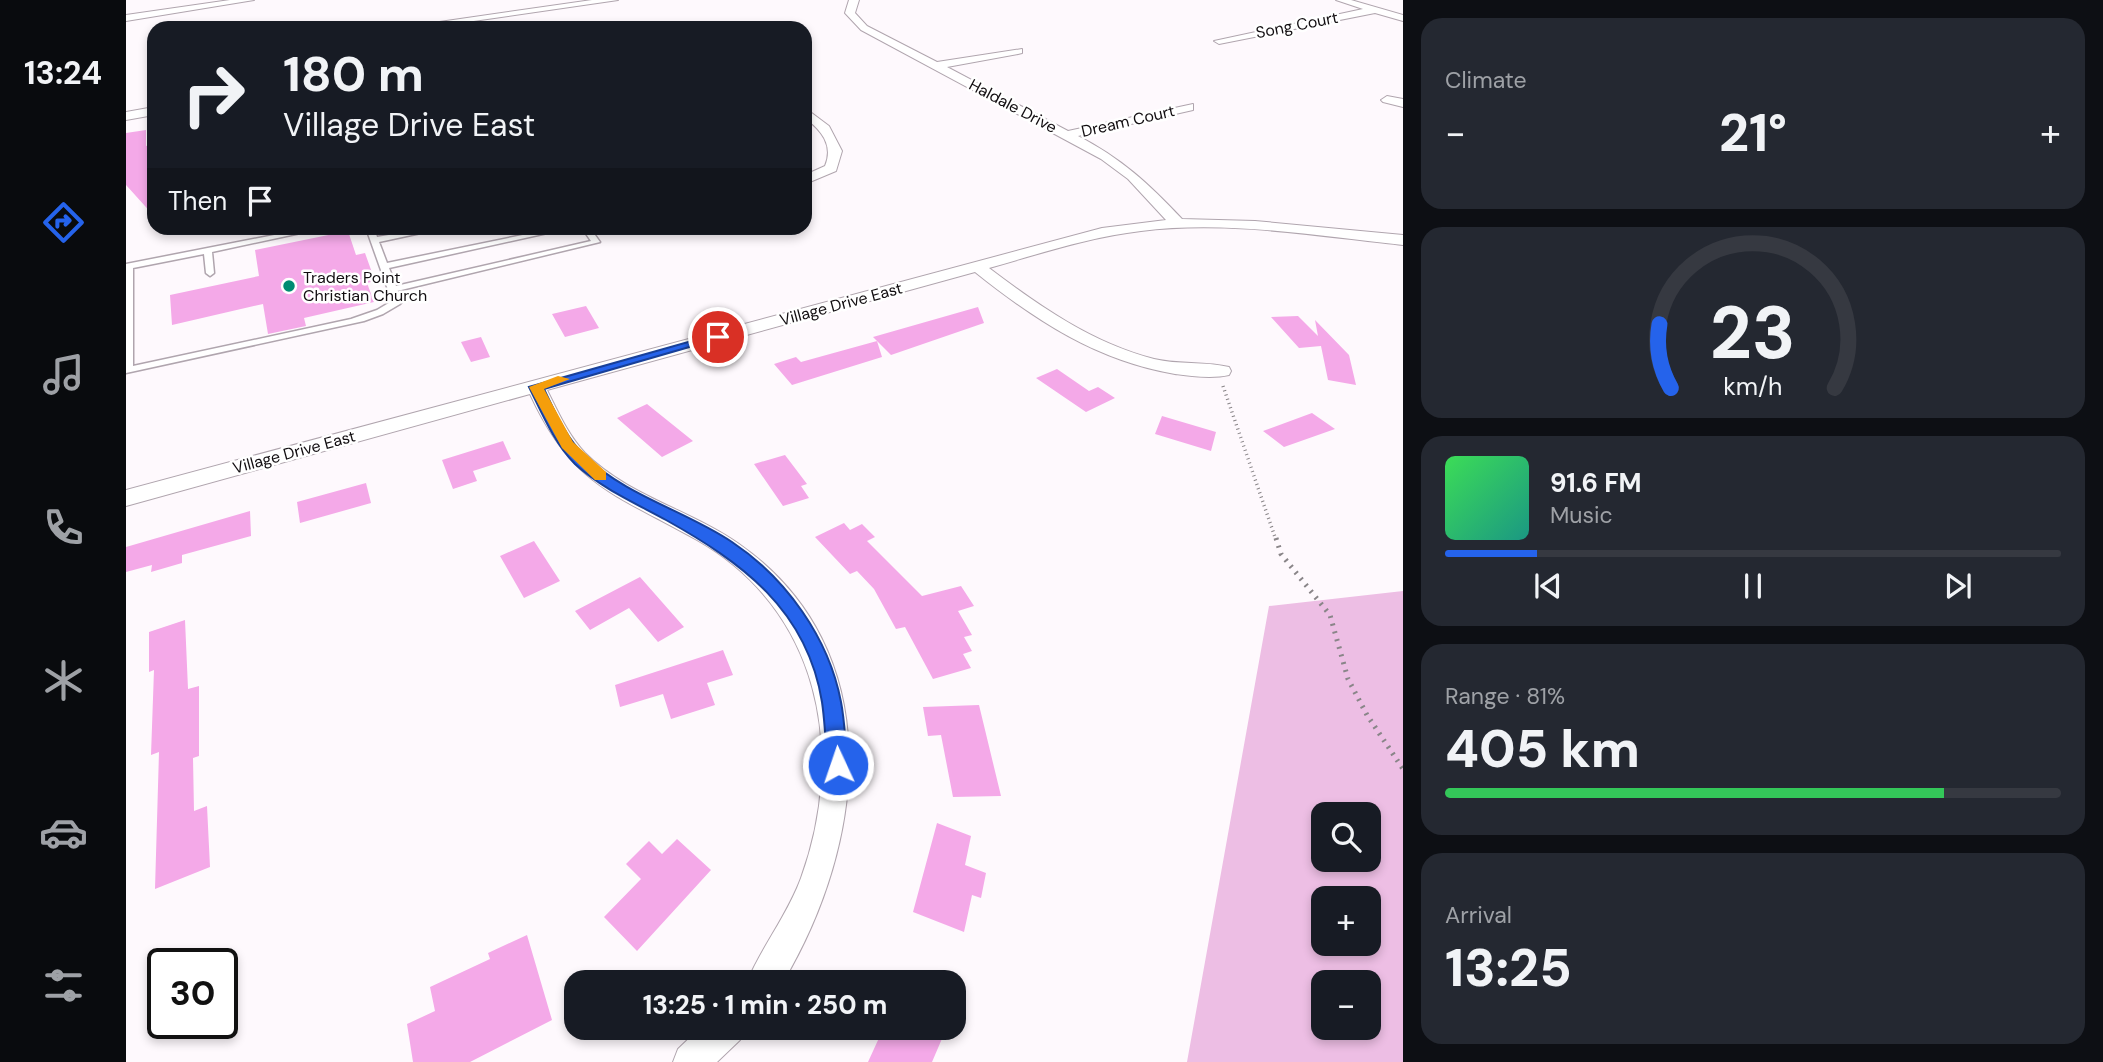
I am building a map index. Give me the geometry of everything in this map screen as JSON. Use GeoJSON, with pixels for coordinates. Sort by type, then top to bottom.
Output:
{"type":"FeatureCollection","features":[{"type":"Feature","properties":{"kind":"street"},"geometry":{"type":"LineString","coordinates":[[126,20],[249,0]]}},
{"type":"Feature","properties":{"kind":"street"},"geometry":{"type":"LineString","coordinates":[[465,21],[613,0]]}},
{"type":"Feature","properties":{"kind":"street","name":"Haldale Drive"},"geometry":{"type":"LineString","coordinates":[[855,0],[850,13],[857,23],[1121,166],[1177,223]]}},
{"type":"Feature","properties":{"kind":"street"},"geometry":{"type":"LineString","coordinates":[[1342,0],[1403,18]]}},
{"type":"Feature","properties":{"kind":"street","name":"Song Court"},"geometry":{"type":"LineString","coordinates":[[1219,41],[1375,10]]}},
{"type":"Feature","properties":{"kind":"street"},"geometry":{"type":"LineString","coordinates":[[936,66],[1018,51]]}},
{"type":"Feature","properties":{"kind":"street"},"geometry":{"type":"LineString","coordinates":[[1387,100],[1403,103]]}},
{"type":"Feature","properties":{"kind":"street","name":"Dream Court"},"geometry":{"type":"LineString","coordinates":[[1068,135],[1189,107]]}},
{"type":"Feature","properties":{"kind":"street"},"geometry":{"type":"LineString","coordinates":[[126,116],[147,112]]}},
{"type":"Feature","properties":{"kind":"street"},"geometry":{"type":"LineString","coordinates":[[812,118],[827,130],[836,156],[831,168],[812,177]]}},
{"type":"Feature","properties":{"kind":"street","name":"Village Drive East"},"geometry":{"type":"LineString","coordinates":[[126,498],[1107,231],[1177,223],[1228,224],[1403,240]]}},
{"type":"Feature","properties":{"kind":"street"},"geometry":{"type":"LineString","coordinates":[[978,267],[1053,323],[1106,350],[1171,370],[1222,371]]}},
{"type":"Feature","properties":{"kind":"street"},"geometry":{"type":"LineString","coordinates":[[536,387],[567,445],[593,471],[727,547],[766,579],[798,619],[822,668],[836,735],[836,790],[832,818],[807,905],[771,970]]}},
{"type":"Feature","properties":{"kind":"street"},"geometry":{"type":"LineString","coordinates":[[691,1062],[714,1040]]}},
{"type":"Feature","properties":{"kind":"lane"},"geometry":{"type":"LineString","coordinates":[[286,235],[128,267],[127,370],[374,316],[397,302],[374,235]]}},
{"type":"Feature","properties":{"kind":"lane"},"geometry":{"type":"LineString","coordinates":[[376,240],[403,235]]}},
{"type":"Feature","properties":{"kind":"lane"},"geometry":{"type":"LineString","coordinates":[[385,266],[533,235]]}},
{"type":"Feature","properties":{"kind":"lane"},"geometry":{"type":"LineString","coordinates":[[394,289],[596,242],[591,235]]}},
{"type":"Feature","properties":{"kind":"lane"},"geometry":{"type":"LineString","coordinates":[[208,251],[210,273]]}},
{"type":"Feature","properties":{"kind":"path"},"geometry":{"type":"LineString","coordinates":[[1222,371],[1223,388],[1275,539],[1290,566],[1331,615],[1348,679],[1367,715],[1403,769]]}},
{"type":"Feature","properties":{"kind":"shaded area"},"geometry":{"type":"Polygon","coordinates":[[[1403,591],[1403,1062],[1187,1062],[1269,606],[1403,591]]]}},
{"type":"Feature","properties":{"kind":"building"},"geometry":{"type":"Polygon","coordinates":[[[146,130],[147,208],[126,185],[126,133],[146,130]]]}},
{"type":"Feature","properties":{"kind":"building","name":"Traders Point Christian Church"},"geometry":{"type":"Polygon","coordinates":[[[328,235],[349,235],[356,255],[365,253],[375,281],[367,283],[374,302],[304,318],[306,326],[268,334],[263,304],[172,325],[170,295],[259,276],[255,250],[328,235]]]}},
{"type":"Feature","properties":{"kind":"building"},"geometry":{"type":"Polygon","coordinates":[[[586,306],[599,328],[565,337],[552,314],[586,306]]]}},
{"type":"Feature","properties":{"kind":"building"},"geometry":{"type":"Polygon","coordinates":[[[978,307],[984,323],[891,355],[873,337],[978,307]]]}},
{"type":"Feature","properties":{"kind":"building"},"geometry":{"type":"Polygon","coordinates":[[[1298,316],[1318,336],[1315,320],[1349,355],[1356,385],[1328,380],[1321,346],[1299,348],[1271,317],[1298,316]]]}},
{"type":"Feature","properties":{"kind":"building"},"geometry":{"type":"Polygon","coordinates":[[[481,337],[490,357],[471,362],[461,342],[481,337]]]}},
{"type":"Feature","properties":{"kind":"building"},"geometry":{"type":"Polygon","coordinates":[[[877,341],[882,357],[792,385],[774,364],[796,357],[801,362],[877,341]]]}},
{"type":"Feature","properties":{"kind":"building"},"geometry":{"type":"Polygon","coordinates":[[[1057,369],[1089,391],[1098,387],[1115,398],[1086,412],[1036,378],[1057,369]]]}},
{"type":"Feature","properties":{"kind":"building"},"geometry":{"type":"Polygon","coordinates":[[[647,404],[693,441],[662,457],[617,418],[647,404]]]}},
{"type":"Feature","properties":{"kind":"building"},"geometry":{"type":"Polygon","coordinates":[[[1312,413],[1335,429],[1284,447],[1263,431],[1312,413]]]}},
{"type":"Feature","properties":{"kind":"building"},"geometry":{"type":"Polygon","coordinates":[[[1162,416],[1216,432],[1211,451],[1155,434],[1162,416]]]}},
{"type":"Feature","properties":{"kind":"building"},"geometry":{"type":"Polygon","coordinates":[[[503,441],[511,459],[473,471],[477,481],[453,489],[442,460],[503,441]]]}},
{"type":"Feature","properties":{"kind":"building"},"geometry":{"type":"Polygon","coordinates":[[[785,455],[807,484],[801,486],[809,498],[783,506],[754,464],[785,455]]]}},
{"type":"Feature","properties":{"kind":"building"},"geometry":{"type":"Polygon","coordinates":[[[366,483],[371,503],[300,523],[297,502],[366,483]]]}},
{"type":"Feature","properties":{"kind":"building"},"geometry":{"type":"Polygon","coordinates":[[[250,511],[251,536],[182,555],[182,563],[151,572],[152,565],[126,572],[126,547],[250,511]]]}},
{"type":"Feature","properties":{"kind":"building"},"geometry":{"type":"Polygon","coordinates":[[[844,523],[850,530],[862,524],[875,537],[867,541],[922,596],[961,586],[974,606],[958,611],[972,635],[964,637],[972,651],[963,654],[971,668],[933,679],[905,627],[896,629],[874,589],[857,571],[850,574],[815,537],[844,523]]]}},
{"type":"Feature","properties":{"kind":"building"},"geometry":{"type":"Polygon","coordinates":[[[534,541],[560,581],[524,598],[500,556],[534,541]]]}},
{"type":"Feature","properties":{"kind":"building"},"geometry":{"type":"Polygon","coordinates":[[[640,577],[684,627],[658,642],[629,608],[590,630],[575,611],[640,577]]]}},
{"type":"Feature","properties":{"kind":"building"},"geometry":{"type":"Polygon","coordinates":[[[185,620],[188,689],[199,686],[199,756],[193,758],[194,811],[207,806],[210,867],[155,889],[159,752],[151,755],[154,670],[149,672],[149,632],[185,620]]]}},
{"type":"Feature","properties":{"kind":"building"},"geometry":{"type":"Polygon","coordinates":[[[723,650],[733,675],[707,683],[715,705],[671,719],[663,694],[620,707],[615,685],[723,650]]]}},
{"type":"Feature","properties":{"kind":"building"},"geometry":{"type":"Polygon","coordinates":[[[979,705],[1001,796],[953,797],[941,735],[928,736],[923,707],[979,705]]]}},
{"type":"Feature","properties":{"kind":"building"},"geometry":{"type":"Polygon","coordinates":[[[937,823],[971,836],[965,865],[986,873],[981,898],[972,895],[964,932],[913,912],[937,823]]]}},
{"type":"Feature","properties":{"kind":"building"},"geometry":{"type":"Polygon","coordinates":[[[677,839],[711,870],[637,951],[604,917],[641,879],[626,864],[649,841],[662,854],[677,839]]]}},
{"type":"Feature","properties":{"kind":"building"},"geometry":{"type":"Polygon","coordinates":[[[527,935],[552,1020],[470,1062],[413,1062],[407,1024],[435,1011],[430,987],[490,959],[488,953],[527,935]]]}},
{"type":"Feature","properties":{"kind":"building"},"geometry":{"type":"Polygon","coordinates":[[[878,1040],[941,1040],[932,1062],[868,1062],[878,1040]]]}},
{"type":"Feature","properties":{"kind":"slow traffic"},"geometry":{"type":"LineString","coordinates":[[563,379],[536,387],[567,445],[580,460],[601,476]]}},
{"type":"Feature","properties":{"kind":"place","name":"Traders Point Christian Church"},"geometry":{"type":"Point","coordinates":[289,286]}},
{"type":"Feature","properties":{"kind":"route"},"geometry":{"type":"LineString","coordinates":[[718,337],[536,387],[558,431],[580,460],[609,482],[676,516],[727,547],[746,561],[783,597],[811,641],[822,668],[831,700],[838,765]]}}]}
